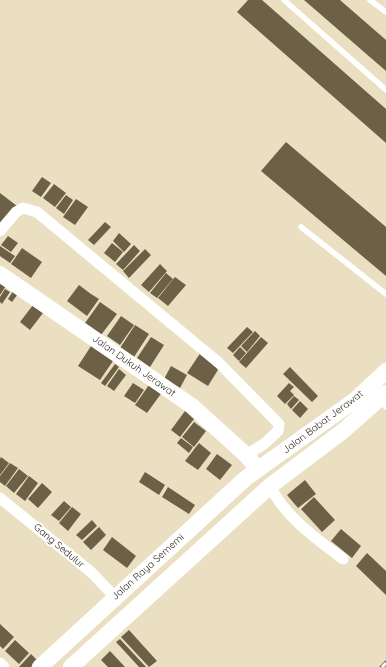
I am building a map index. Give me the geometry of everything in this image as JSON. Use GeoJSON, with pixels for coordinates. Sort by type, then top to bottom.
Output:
{"type":"FeatureCollection","features":[{"type":"Feature","properties":{"kind":"main road","name":"Jalan Dukuh Jerawat"},"geometry":{"type":"LineString","coordinates":[[0,274],[192,406],[251,460]]}},
{"type":"Feature","properties":{"kind":"main road","name":"Jalan Babat Jerawat"},"geometry":{"type":"LineString","coordinates":[[251,460],[355,400],[386,371]]}},
{"type":"Feature","properties":{"kind":"main road","name":"Jalan Babat Jerawat"},"geometry":{"type":"LineString","coordinates":[[270,486],[384,400]]}},
{"type":"Feature","properties":{"kind":"main road","name":"Jalan Raya Sememi"},"geometry":{"type":"LineString","coordinates":[[40,667],[110,591],[246,478],[251,460]]}},
{"type":"Feature","properties":{"kind":"main road"},"geometry":{"type":"LineString","coordinates":[[71,667],[270,486]]}},
{"type":"Feature","properties":{"kind":"street"},"geometry":{"type":"LineString","coordinates":[[0,231],[16,212],[23,208],[37,212],[219,363],[279,424],[278,432],[264,444],[251,460]]}},
{"type":"Feature","properties":{"kind":"street"},"geometry":{"type":"LineString","coordinates":[[270,486],[278,501],[288,512],[310,534],[343,559]]}},
{"type":"Feature","properties":{"kind":"street","name":"Gang Sedulur"},"geometry":{"type":"LineString","coordinates":[[0,498],[46,534],[110,591]]}},
{"type":"Feature","properties":{"kind":"street"},"geometry":{"type":"LineString","coordinates":[[0,663],[4,667]]}},
{"type":"Feature","properties":{"kind":"lane"},"geometry":{"type":"LineString","coordinates":[[284,0],[386,90]]}},
{"type":"Feature","properties":{"kind":"lane"},"geometry":{"type":"LineString","coordinates":[[370,0],[386,12]]}},
{"type":"Feature","properties":{"kind":"lane"},"geometry":{"type":"LineString","coordinates":[[301,227],[386,294]]}},
{"type":"Feature","properties":{"kind":"building"},"geometry":{"type":"Polygon","coordinates":[[[248,0],[262,0],[386,109],[386,143],[237,12],[248,0]]]}},
{"type":"Feature","properties":{"kind":"building"},"geometry":{"type":"Polygon","coordinates":[[[304,0],[340,0],[386,40],[386,71],[304,0]]]}},
{"type":"Feature","properties":{"kind":"building"},"geometry":{"type":"Polygon","coordinates":[[[286,142],[386,227],[386,276],[261,171],[286,142]]]}},
{"type":"Feature","properties":{"kind":"building"},"geometry":{"type":"Polygon","coordinates":[[[42,177],[51,183],[41,197],[32,191],[42,177]]]}},
{"type":"Feature","properties":{"kind":"building"},"geometry":{"type":"Polygon","coordinates":[[[54,184],[66,193],[55,207],[43,198],[54,184]]]}},
{"type":"Feature","properties":{"kind":"building"},"geometry":{"type":"Polygon","coordinates":[[[0,193],[17,206],[0,228],[0,193]]]}},
{"type":"Feature","properties":{"kind":"building"},"geometry":{"type":"Polygon","coordinates":[[[66,195],[73,200],[64,214],[56,208],[66,195]]]}},
{"type":"Feature","properties":{"kind":"building"},"geometry":{"type":"Polygon","coordinates":[[[76,199],[88,207],[75,225],[63,217],[76,199]]]}},
{"type":"Feature","properties":{"kind":"building"},"geometry":{"type":"Polygon","coordinates":[[[105,222],[111,227],[94,245],[88,240],[105,222]]]}},
{"type":"Feature","properties":{"kind":"building"},"geometry":{"type":"Polygon","coordinates":[[[119,233],[131,244],[124,252],[113,241],[119,233]]]}},
{"type":"Feature","properties":{"kind":"building"},"geometry":{"type":"Polygon","coordinates":[[[8,236],[18,243],[11,252],[1,245],[8,236]]]}},
{"type":"Feature","properties":{"kind":"building"},"geometry":{"type":"Polygon","coordinates":[[[112,243],[123,252],[115,262],[104,253],[112,243]]]}},
{"type":"Feature","properties":{"kind":"building"},"geometry":{"type":"Polygon","coordinates":[[[134,245],[140,251],[123,270],[116,264],[134,245]]]}},
{"type":"Feature","properties":{"kind":"building"},"geometry":{"type":"Polygon","coordinates":[[[0,246],[15,256],[10,263],[0,256],[0,246]]]}},
{"type":"Feature","properties":{"kind":"building"},"geometry":{"type":"Polygon","coordinates":[[[22,248],[42,262],[31,278],[11,264],[22,248]]]}},
{"type":"Feature","properties":{"kind":"building"},"geometry":{"type":"Polygon","coordinates":[[[145,249],[151,255],[129,278],[123,271],[145,249]]]}},
{"type":"Feature","properties":{"kind":"building"},"geometry":{"type":"Polygon","coordinates":[[[160,264],[167,271],[149,292],[141,285],[160,264]]]}},
{"type":"Feature","properties":{"kind":"building"},"geometry":{"type":"Polygon","coordinates":[[[166,273],[173,279],[157,298],[150,293],[166,273]]]}},
{"type":"Feature","properties":{"kind":"building"},"geometry":{"type":"Polygon","coordinates":[[[175,277],[186,285],[168,306],[158,298],[175,277]]]}},
{"type":"Feature","properties":{"kind":"building"},"geometry":{"type":"Polygon","coordinates":[[[0,283],[6,286],[0,295],[0,283]]]}},
{"type":"Feature","properties":{"kind":"building"},"geometry":{"type":"Polygon","coordinates":[[[79,285],[91,294],[79,310],[67,301],[79,285]]]}},
{"type":"Feature","properties":{"kind":"building"},"geometry":{"type":"Polygon","coordinates":[[[15,288],[20,291],[12,302],[8,299],[15,288]]]}},
{"type":"Feature","properties":{"kind":"building"},"geometry":{"type":"Polygon","coordinates":[[[5,289],[10,292],[2,304],[0,302],[0,297],[5,289]]]}},
{"type":"Feature","properties":{"kind":"building"},"geometry":{"type":"Polygon","coordinates":[[[91,294],[99,299],[87,316],[79,310],[91,294]]]}},
{"type":"Feature","properties":{"kind":"building"},"geometry":{"type":"Polygon","coordinates":[[[100,302],[117,314],[101,335],[85,323],[100,302]]]}},
{"type":"Feature","properties":{"kind":"building"},"geometry":{"type":"Polygon","coordinates":[[[33,305],[43,313],[30,330],[20,322],[33,305]]]}},
{"type":"Feature","properties":{"kind":"building"},"geometry":{"type":"Polygon","coordinates":[[[121,316],[134,325],[120,345],[107,336],[121,316]]]}},
{"type":"Feature","properties":{"kind":"building"},"geometry":{"type":"Polygon","coordinates":[[[135,325],[149,334],[134,357],[120,348],[135,325]]]}},
{"type":"Feature","properties":{"kind":"building"},"geometry":{"type":"Polygon","coordinates":[[[247,327],[253,332],[233,353],[227,348],[247,327]]]}},
{"type":"Feature","properties":{"kind":"building"},"geometry":{"type":"Polygon","coordinates":[[[255,331],[260,336],[247,352],[241,346],[255,331]]]}},
{"type":"Feature","properties":{"kind":"building"},"geometry":{"type":"Polygon","coordinates":[[[151,337],[164,345],[150,367],[137,358],[151,337]]]}},
{"type":"Feature","properties":{"kind":"building"},"geometry":{"type":"Polygon","coordinates":[[[261,337],[268,343],[246,368],[239,362],[261,337]]]}},
{"type":"Feature","properties":{"kind":"building"},"geometry":{"type":"Polygon","coordinates":[[[91,346],[113,361],[100,380],[78,366],[91,346]]]}},
{"type":"Feature","properties":{"kind":"building"},"geometry":{"type":"Polygon","coordinates":[[[240,347],[246,353],[239,361],[233,355],[240,347]]]}},
{"type":"Feature","properties":{"kind":"building"},"geometry":{"type":"Polygon","coordinates":[[[201,352],[221,365],[208,386],[187,373],[201,352]]]}},
{"type":"Feature","properties":{"kind":"building"},"geometry":{"type":"Polygon","coordinates":[[[115,364],[119,367],[105,386],[101,383],[115,364]]]}},
{"type":"Feature","properties":{"kind":"building"},"geometry":{"type":"Polygon","coordinates":[[[171,366],[187,375],[180,388],[164,379],[171,366]]]}},
{"type":"Feature","properties":{"kind":"building"},"geometry":{"type":"Polygon","coordinates":[[[290,367],[318,396],[312,402],[283,374],[290,367]]]}},
{"type":"Feature","properties":{"kind":"building"},"geometry":{"type":"Polygon","coordinates":[[[119,369],[126,375],[114,391],[107,386],[119,369]]]}},
{"type":"Feature","properties":{"kind":"building"},"geometry":{"type":"Polygon","coordinates":[[[151,382],[163,391],[147,413],[135,405],[151,382]]]}},
{"type":"Feature","properties":{"kind":"building"},"geometry":{"type":"Polygon","coordinates":[[[133,383],[144,390],[135,403],[124,396],[133,383]]]}},
{"type":"Feature","properties":{"kind":"building"},"geometry":{"type":"Polygon","coordinates":[[[289,383],[294,387],[290,391],[294,395],[285,404],[277,396],[289,383]]]}},
{"type":"Feature","properties":{"kind":"building"},"geometry":{"type":"Polygon","coordinates":[[[294,396],[299,400],[291,409],[287,404],[294,396]]]}},
{"type":"Feature","properties":{"kind":"building"},"geometry":{"type":"Polygon","coordinates":[[[300,401],[308,409],[300,418],[292,410],[300,401]]]}},
{"type":"Feature","properties":{"kind":"building"},"geometry":{"type":"Polygon","coordinates":[[[185,411],[194,419],[180,437],[171,430],[185,411]]]}},
{"type":"Feature","properties":{"kind":"building"},"geometry":{"type":"Polygon","coordinates":[[[194,422],[206,431],[194,447],[182,437],[194,422]]]}},
{"type":"Feature","properties":{"kind":"building"},"geometry":{"type":"Polygon","coordinates":[[[181,438],[193,447],[189,453],[177,443],[181,438]]]}},
{"type":"Feature","properties":{"kind":"building"},"geometry":{"type":"Polygon","coordinates":[[[199,443],[211,453],[198,470],[185,461],[199,443]]]}},
{"type":"Feature","properties":{"kind":"building"},"geometry":{"type":"Polygon","coordinates":[[[217,454],[232,465],[220,480],[206,469],[217,454]]]}},
{"type":"Feature","properties":{"kind":"building"},"geometry":{"type":"Polygon","coordinates":[[[1,457],[9,463],[0,475],[0,459],[1,457]]]}},
{"type":"Feature","properties":{"kind":"building"},"geometry":{"type":"Polygon","coordinates":[[[10,463],[18,468],[5,486],[0,482],[0,476],[10,463]]]}},
{"type":"Feature","properties":{"kind":"building"},"geometry":{"type":"Polygon","coordinates":[[[19,469],[28,476],[14,493],[6,486],[19,469]]]}},
{"type":"Feature","properties":{"kind":"building"},"geometry":{"type":"Polygon","coordinates":[[[145,472],[165,485],[159,495],[139,482],[145,472]]]}},
{"type":"Feature","properties":{"kind":"building"},"geometry":{"type":"Polygon","coordinates":[[[29,476],[38,483],[25,501],[16,494],[29,476]]]}},
{"type":"Feature","properties":{"kind":"building"},"geometry":{"type":"Polygon","coordinates":[[[305,480],[316,494],[298,508],[287,495],[305,480]]]}},
{"type":"Feature","properties":{"kind":"building"},"geometry":{"type":"Polygon","coordinates":[[[42,483],[52,492],[38,508],[28,499],[42,483]]]}},
{"type":"Feature","properties":{"kind":"building"},"geometry":{"type":"Polygon","coordinates":[[[168,487],[195,505],[189,514],[162,497],[168,487]]]}},
{"type":"Feature","properties":{"kind":"building"},"geometry":{"type":"Polygon","coordinates":[[[314,497],[335,520],[322,532],[301,509],[314,497]]]}},
{"type":"Feature","properties":{"kind":"building"},"geometry":{"type":"Polygon","coordinates":[[[64,501],[71,507],[59,521],[51,515],[64,501]]]}},
{"type":"Feature","properties":{"kind":"building"},"geometry":{"type":"Polygon","coordinates":[[[72,507],[81,514],[68,531],[59,523],[72,507]]]}},
{"type":"Feature","properties":{"kind":"building"},"geometry":{"type":"Polygon","coordinates":[[[92,520],[97,526],[82,540],[76,535],[92,520]]]}},
{"type":"Feature","properties":{"kind":"building"},"geometry":{"type":"Polygon","coordinates":[[[99,527],[106,535],[91,550],[83,542],[99,527]]]}},
{"type":"Feature","properties":{"kind":"building"},"geometry":{"type":"Polygon","coordinates":[[[341,529],[361,546],[352,558],[331,541],[341,529]]]}},
{"type":"Feature","properties":{"kind":"building"},"geometry":{"type":"Polygon","coordinates":[[[112,537],[136,556],[127,568],[103,550],[112,537]]]}},
{"type":"Feature","properties":{"kind":"building"},"geometry":{"type":"Polygon","coordinates":[[[367,553],[386,571],[386,595],[356,566],[367,553]]]}},
{"type":"Feature","properties":{"kind":"building"},"geometry":{"type":"Polygon","coordinates":[[[0,624],[14,637],[3,649],[0,646],[0,624]]]}},
{"type":"Feature","properties":{"kind":"building"},"geometry":{"type":"Polygon","coordinates":[[[129,630],[157,661],[149,667],[121,637],[129,630]]]}},
{"type":"Feature","properties":{"kind":"building"},"geometry":{"type":"Polygon","coordinates":[[[120,639],[146,667],[139,667],[116,642],[120,639]]]}},
{"type":"Feature","properties":{"kind":"building"},"geometry":{"type":"Polygon","coordinates":[[[15,640],[29,653],[19,664],[5,651],[15,640]]]}},
{"type":"Feature","properties":{"kind":"building"},"geometry":{"type":"Polygon","coordinates":[[[110,651],[125,667],[108,667],[101,660],[110,651]]]}},
{"type":"Feature","properties":{"kind":"building"},"geometry":{"type":"Polygon","coordinates":[[[31,654],[37,660],[31,667],[19,667],[31,654]]]}},
{"type":"Feature","properties":{"kind":"railway"},"geometry":{"type":"LineString","coordinates":[[382,667],[386,663]]}}]}
